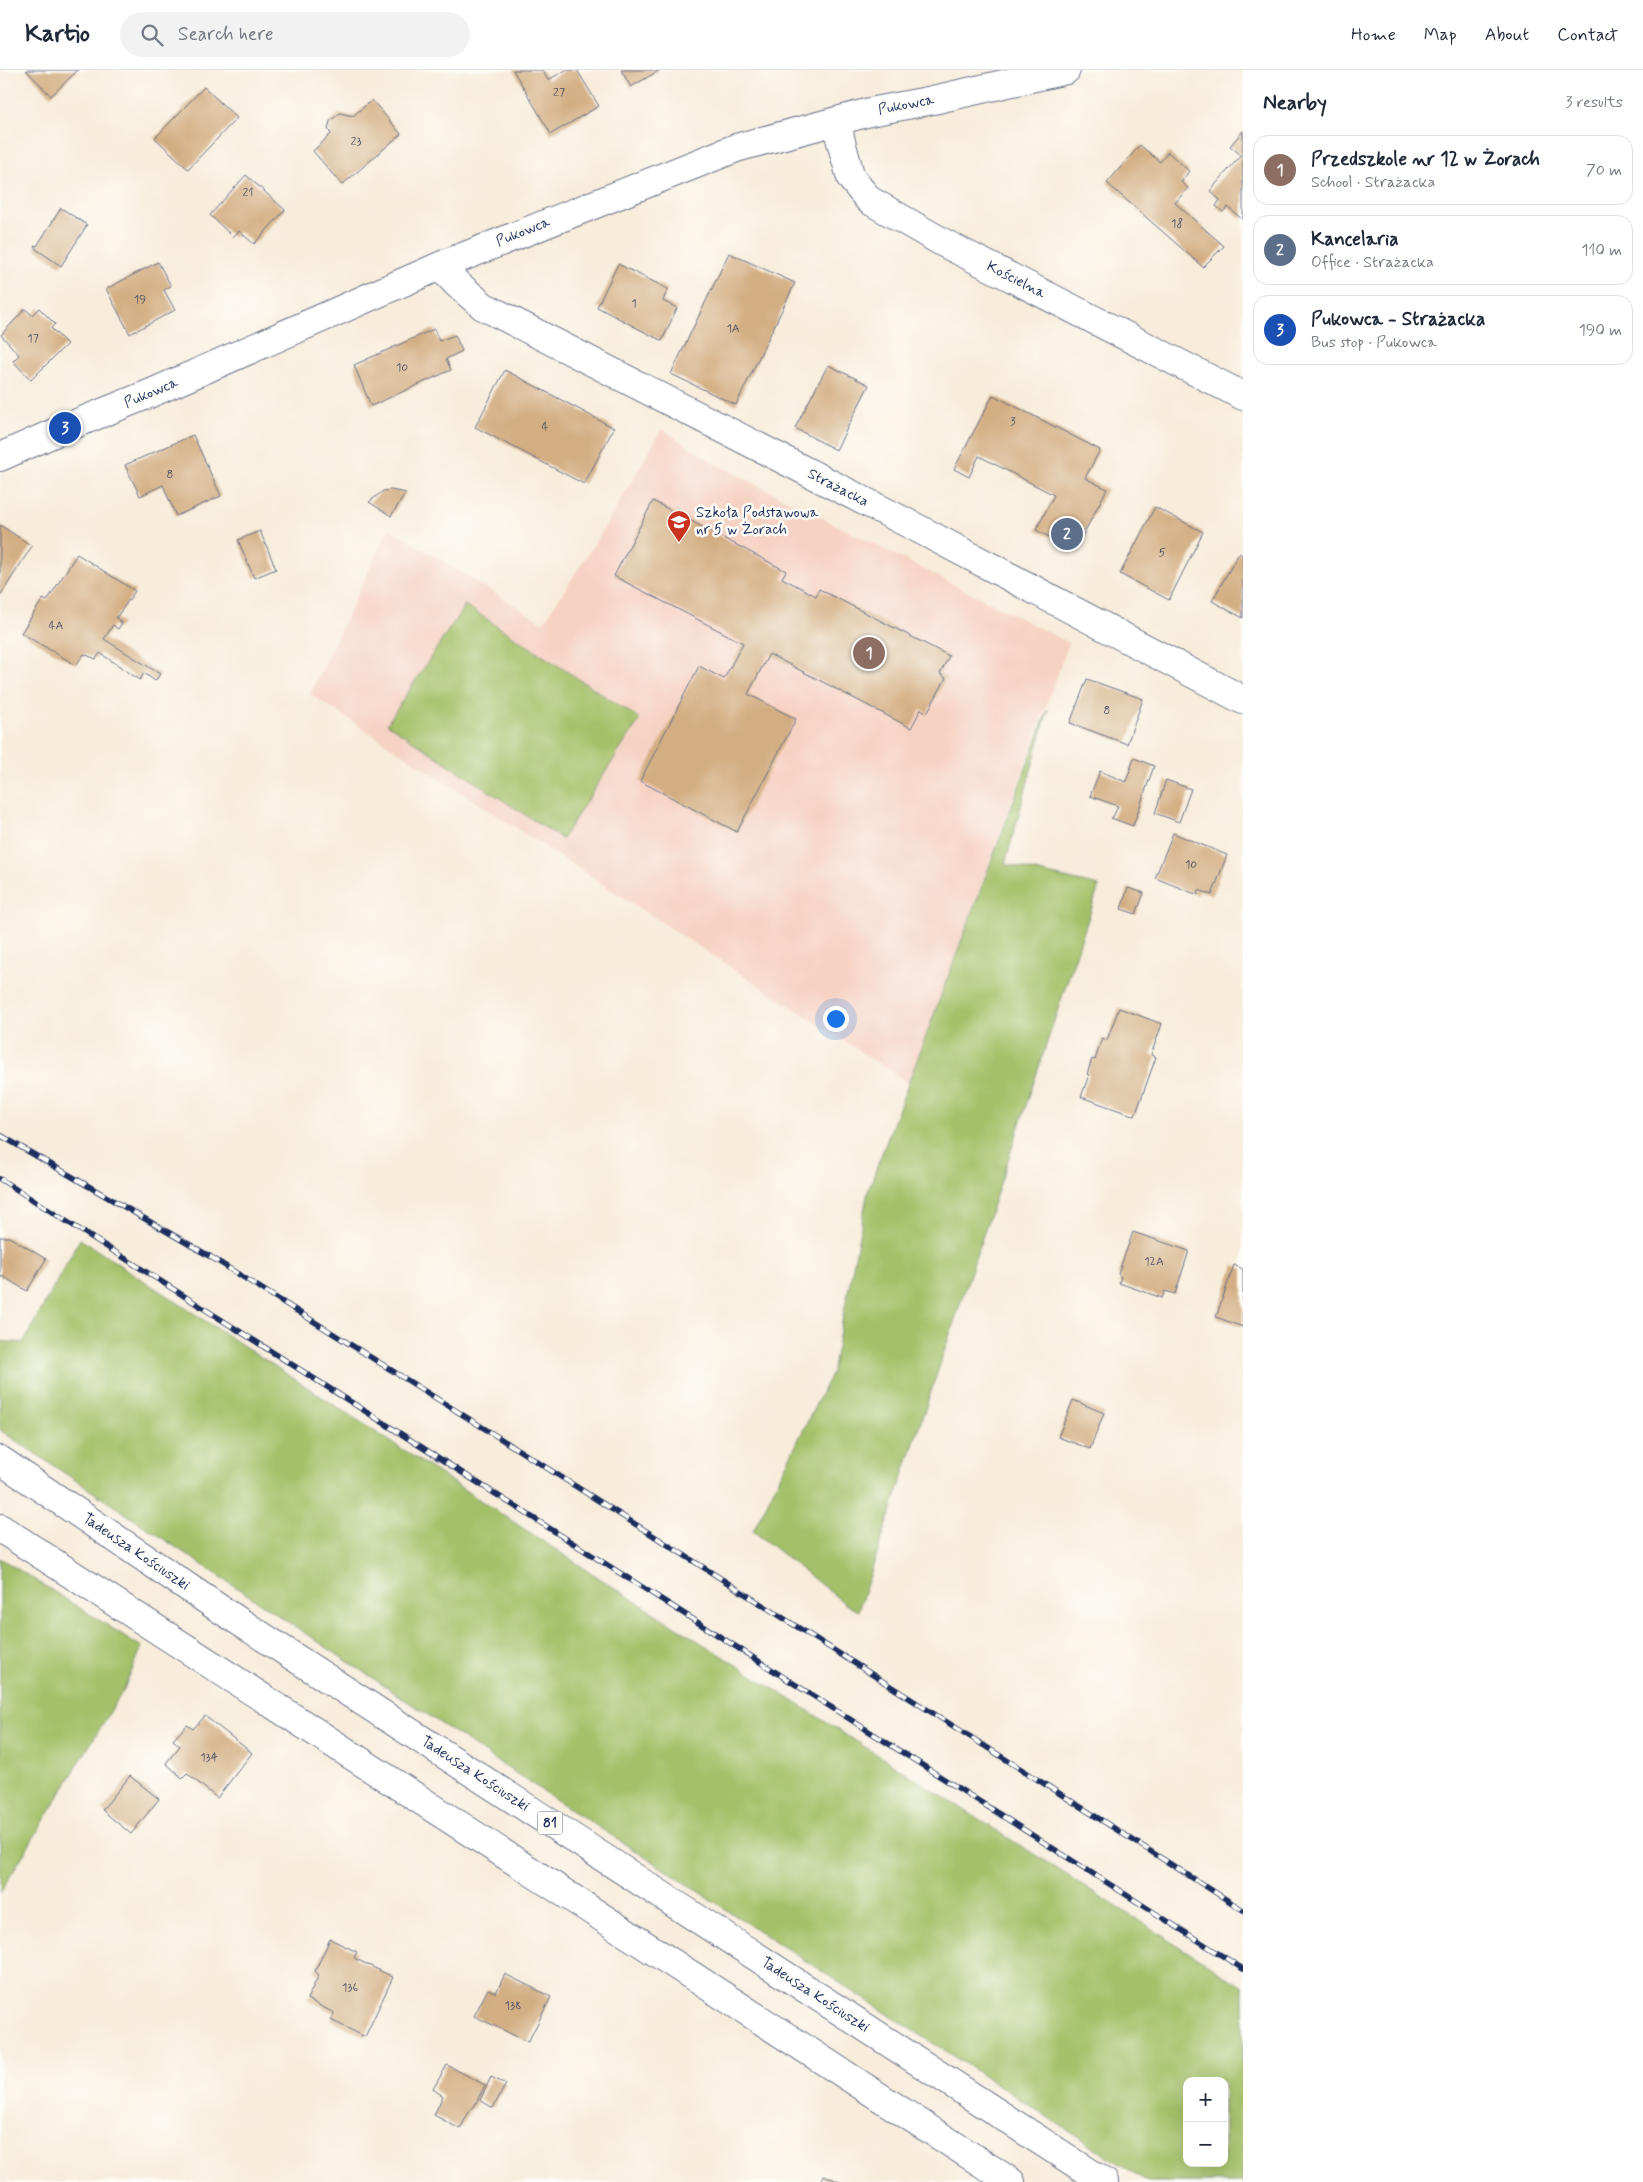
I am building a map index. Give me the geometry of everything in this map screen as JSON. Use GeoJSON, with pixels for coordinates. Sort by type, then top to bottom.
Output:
{"type":"FeatureCollection","features":[{"type":"Feature","properties":{"kind":"street","name":"Pukowca"},"geometry":{"type":"LineString","coordinates":[[0,457],[149,394],[440,266],[736,148],[870,112],[1066,70]]}},
{"type":"Feature","properties":{"kind":"street","name":"Kościelna"},"geometry":{"type":"LineString","coordinates":[[838,121],[840,138],[851,178],[869,200],[942,242],[1243,396]]}},
{"type":"Feature","properties":{"kind":"street","name":"Strażacka"},"geometry":{"type":"LineString","coordinates":[[440,266],[456,283],[483,306],[917,528],[1243,700]]}},
{"type":"Feature","properties":{"kind":"street","name":"Tadeusza Kościuszki"},"geometry":{"type":"LineString","coordinates":[[0,1460],[220,1609],[1104,2182]]}},
{"type":"Feature","properties":{"kind":"street"},"geometry":{"type":"LineString","coordinates":[[0,1528],[1011,2182]]}},
{"type":"Feature","properties":{"kind":"shaded area"},"geometry":{"type":"Polygon","coordinates":[[[662,429],[714,463],[1069,643],[909,1083],[310,694],[389,528],[543,623],[602,532],[662,429]]]}},
{"type":"Feature","properties":{"kind":"green space"},"geometry":{"type":"Polygon","coordinates":[[[465,605],[640,719],[562,839],[387,724],[465,605]]]}},
{"type":"Feature","properties":{"kind":"green space"},"geometry":{"type":"Polygon","coordinates":[[[1048,709],[1005,864],[1099,886],[858,1611],[848,1606],[753,1531],[832,1372],[868,1191],[1048,709]]]}},
{"type":"Feature","properties":{"kind":"green space"},"geometry":{"type":"Polygon","coordinates":[[[80,1239],[607,1583],[1243,1987],[1243,2182],[1148,2182],[521,1777],[0,1430],[0,1341],[23,1343],[80,1239]]]}},
{"type":"Feature","properties":{"kind":"green space"},"geometry":{"type":"Polygon","coordinates":[[[0,1558],[142,1647],[124,1689],[0,1893],[0,1558]]]}},
{"type":"Feature","properties":{"kind":"building"},"geometry":{"type":"Polygon","coordinates":[[[26,70],[78,70],[51,96],[26,70]]]}},
{"type":"Feature","properties":{"kind":"building"},"geometry":{"type":"Polygon","coordinates":[[[513,70],[542,70],[548,80],[566,70],[577,70],[599,106],[551,134],[513,70]]]}},
{"type":"Feature","properties":{"kind":"building"},"geometry":{"type":"Polygon","coordinates":[[[621,70],[660,70],[631,87],[621,70]]]}},
{"type":"Feature","properties":{"kind":"building"},"geometry":{"type":"Polygon","coordinates":[[[204,87],[237,118],[188,169],[155,138],[204,87]]]}},
{"type":"Feature","properties":{"kind":"building"},"geometry":{"type":"Polygon","coordinates":[[[372,100],[401,134],[342,185],[313,151],[331,134],[328,129],[330,121],[340,113],[353,116],[372,100]]]}},
{"type":"Feature","properties":{"kind":"building"},"geometry":{"type":"Polygon","coordinates":[[[1243,131],[1243,220],[1228,207],[1223,212],[1216,206],[1220,200],[1210,191],[1241,155],[1230,146],[1243,131]]]}},
{"type":"Feature","properties":{"kind":"building"},"geometry":{"type":"Polygon","coordinates":[[[1140,145],[1160,162],[1168,152],[1189,171],[1181,182],[1188,188],[1175,203],[1224,246],[1203,267],[1107,183],[1140,145]]]}},
{"type":"Feature","properties":{"kind":"building"},"geometry":{"type":"Polygon","coordinates":[[[246,175],[285,210],[254,244],[239,231],[233,237],[210,215],[246,175]]]}},
{"type":"Feature","properties":{"kind":"building"},"geometry":{"type":"Polygon","coordinates":[[[61,208],[87,225],[61,266],[36,249],[34,245],[37,246],[61,208]]]}},
{"type":"Feature","properties":{"kind":"building"},"geometry":{"type":"Polygon","coordinates":[[[729,253],[795,283],[736,405],[671,374],[729,253]]]}},
{"type":"Feature","properties":{"kind":"building"},"geometry":{"type":"Polygon","coordinates":[[[158,262],[171,286],[164,290],[175,310],[130,334],[106,289],[158,262]]]}},
{"type":"Feature","properties":{"kind":"building"},"geometry":{"type":"Polygon","coordinates":[[[618,264],[668,289],[663,301],[677,308],[662,341],[597,307],[618,264]]]}},
{"type":"Feature","properties":{"kind":"building"},"geometry":{"type":"Polygon","coordinates":[[[39,308],[55,324],[51,328],[67,344],[31,380],[13,361],[19,355],[1,335],[25,309],[32,315],[39,308]]]}},
{"type":"Feature","properties":{"kind":"building"},"geometry":{"type":"Polygon","coordinates":[[[434,329],[439,341],[455,335],[462,351],[446,359],[451,370],[371,406],[354,365],[434,329]]]}},
{"type":"Feature","properties":{"kind":"building"},"geometry":{"type":"Polygon","coordinates":[[[828,365],[869,385],[836,450],[795,428],[828,365]]]}},
{"type":"Feature","properties":{"kind":"building"},"geometry":{"type":"Polygon","coordinates":[[[505,370],[614,428],[584,484],[475,427],[505,370]]]}},
{"type":"Feature","properties":{"kind":"building"},"geometry":{"type":"Polygon","coordinates":[[[993,395],[1100,450],[1085,478],[1107,489],[1075,550],[1036,530],[1054,495],[979,456],[969,477],[954,469],[993,395]]]}},
{"type":"Feature","properties":{"kind":"building"},"geometry":{"type":"Polygon","coordinates":[[[193,435],[221,496],[176,516],[163,485],[140,496],[125,465],[193,435]]]}},
{"type":"Feature","properties":{"kind":"building"},"geometry":{"type":"Polygon","coordinates":[[[391,490],[406,493],[391,516],[369,502],[383,491],[391,490]]]}},
{"type":"Feature","properties":{"kind":"building"},"geometry":{"type":"Polygon","coordinates":[[[653,501],[786,571],[782,578],[816,596],[819,589],[949,656],[940,674],[946,678],[927,713],[921,709],[911,728],[769,654],[748,694],[796,719],[737,832],[640,781],[699,666],[724,679],[743,643],[614,576],[653,501]]]}},
{"type":"Feature","properties":{"kind":"building"},"geometry":{"type":"Polygon","coordinates":[[[1155,507],[1203,532],[1169,600],[1120,574],[1155,507]]]}},
{"type":"Feature","properties":{"kind":"building"},"geometry":{"type":"Polygon","coordinates":[[[0,525],[32,546],[0,596],[0,525]]]}},
{"type":"Feature","properties":{"kind":"building"},"geometry":{"type":"Polygon","coordinates":[[[260,531],[276,569],[254,578],[238,540],[260,531]]]}},
{"type":"Feature","properties":{"kind":"building"},"geometry":{"type":"Polygon","coordinates":[[[1239,553],[1243,556],[1243,618],[1212,601],[1239,553]]]}},
{"type":"Feature","properties":{"kind":"building"},"geometry":{"type":"Polygon","coordinates":[[[77,554],[135,591],[116,618],[122,623],[118,629],[113,625],[104,639],[160,674],[155,681],[144,673],[140,680],[100,653],[96,659],[84,654],[76,665],[21,633],[43,599],[47,601],[77,554]]]}},
{"type":"Feature","properties":{"kind":"building"},"geometry":{"type":"Polygon","coordinates":[[[1087,679],[1143,699],[1127,744],[1070,723],[1087,679]]]}},
{"type":"Feature","properties":{"kind":"building"},"geometry":{"type":"Polygon","coordinates":[[[1134,758],[1154,766],[1133,826],[1111,818],[1118,806],[1090,796],[1100,771],[1126,782],[1134,758]]]}},
{"type":"Feature","properties":{"kind":"building"},"geometry":{"type":"Polygon","coordinates":[[[1166,780],[1191,789],[1179,822],[1155,813],[1166,780]]]}},
{"type":"Feature","properties":{"kind":"building"},"geometry":{"type":"Polygon","coordinates":[[[1173,833],[1227,855],[1212,895],[1199,890],[1198,895],[1155,878],[1173,833]]]}},
{"type":"Feature","properties":{"kind":"building"},"geometry":{"type":"Polygon","coordinates":[[[1128,888],[1144,893],[1136,914],[1121,909],[1128,888]]]}},
{"type":"Feature","properties":{"kind":"building"},"geometry":{"type":"Polygon","coordinates":[[[1119,1008],[1162,1024],[1151,1055],[1156,1057],[1135,1116],[1081,1097],[1089,1075],[1087,1074],[1092,1059],[1095,1060],[1102,1038],[1107,1040],[1119,1008]]]}},
{"type":"Feature","properties":{"kind":"building"},"geometry":{"type":"Polygon","coordinates":[[[1133,1232],[1189,1251],[1175,1294],[1165,1291],[1162,1298],[1119,1283],[1121,1277],[1118,1274],[1133,1232]]]}},
{"type":"Feature","properties":{"kind":"building"},"geometry":{"type":"Polygon","coordinates":[[[0,1237],[9,1237],[46,1259],[27,1291],[2,1276],[0,1279],[0,1237]]]}},
{"type":"Feature","properties":{"kind":"building"},"geometry":{"type":"Polygon","coordinates":[[[1234,1265],[1243,1269],[1243,1327],[1216,1317],[1234,1265]]]}},
{"type":"Feature","properties":{"kind":"building"},"geometry":{"type":"Polygon","coordinates":[[[1073,1400],[1104,1413],[1090,1449],[1058,1437],[1073,1400]]]}},
{"type":"Feature","properties":{"kind":"building"},"geometry":{"type":"Polygon","coordinates":[[[205,1716],[252,1753],[217,1798],[187,1773],[182,1778],[166,1763],[180,1746],[173,1740],[187,1725],[193,1729],[205,1716]]]}},
{"type":"Feature","properties":{"kind":"building"},"geometry":{"type":"Polygon","coordinates":[[[130,1776],[159,1799],[131,1834],[102,1810],[130,1776]]]}},
{"type":"Feature","properties":{"kind":"building"},"geometry":{"type":"Polygon","coordinates":[[[330,1939],[357,1952],[354,1958],[393,1977],[365,2037],[331,2020],[334,2013],[307,1999],[319,1975],[315,1971],[330,1939]]]}},
{"type":"Feature","properties":{"kind":"building"},"geometry":{"type":"Polygon","coordinates":[[[505,1974],[551,1997],[528,2042],[474,2016],[488,1989],[496,1993],[505,1974]]]}},
{"type":"Feature","properties":{"kind":"building"},"geometry":{"type":"Polygon","coordinates":[[[447,2065],[485,2085],[460,2129],[434,2115],[443,2096],[433,2089],[447,2065]]]}},
{"type":"Feature","properties":{"kind":"building"},"geometry":{"type":"Polygon","coordinates":[[[491,2077],[506,2084],[493,2108],[480,2100],[491,2077]]]}},
{"type":"Feature","properties":{"kind":"building"},"geometry":{"type":"Polygon","coordinates":[[[824,2175],[839,2182],[821,2182],[824,2175]]]}},
{"type":"Feature","properties":{"kind":"railway"},"geometry":{"type":"LineString","coordinates":[[0,1135],[211,1257],[1243,1910]]}},
{"type":"Feature","properties":{"kind":"railway"},"geometry":{"type":"LineString","coordinates":[[0,1179],[1243,1969]]}},
{"type":"Feature","properties":{"kind":"place","name":"Pukowca - Strażacka"},"geometry":{"type":"Point","coordinates":[65,428]}},
{"type":"Feature","properties":{"kind":"place","name":"Kancelaria"},"geometry":{"type":"Point","coordinates":[1067,534]}},
{"type":"Feature","properties":{"kind":"place","name":"Szkoła Podstawowa nr 5 w Żorach"},"geometry":{"type":"Point","coordinates":[679,543]}},
{"type":"Feature","properties":{"kind":"place","name":"Przedszkole nr 12 w Żorach"},"geometry":{"type":"Point","coordinates":[869,653]}}]}
